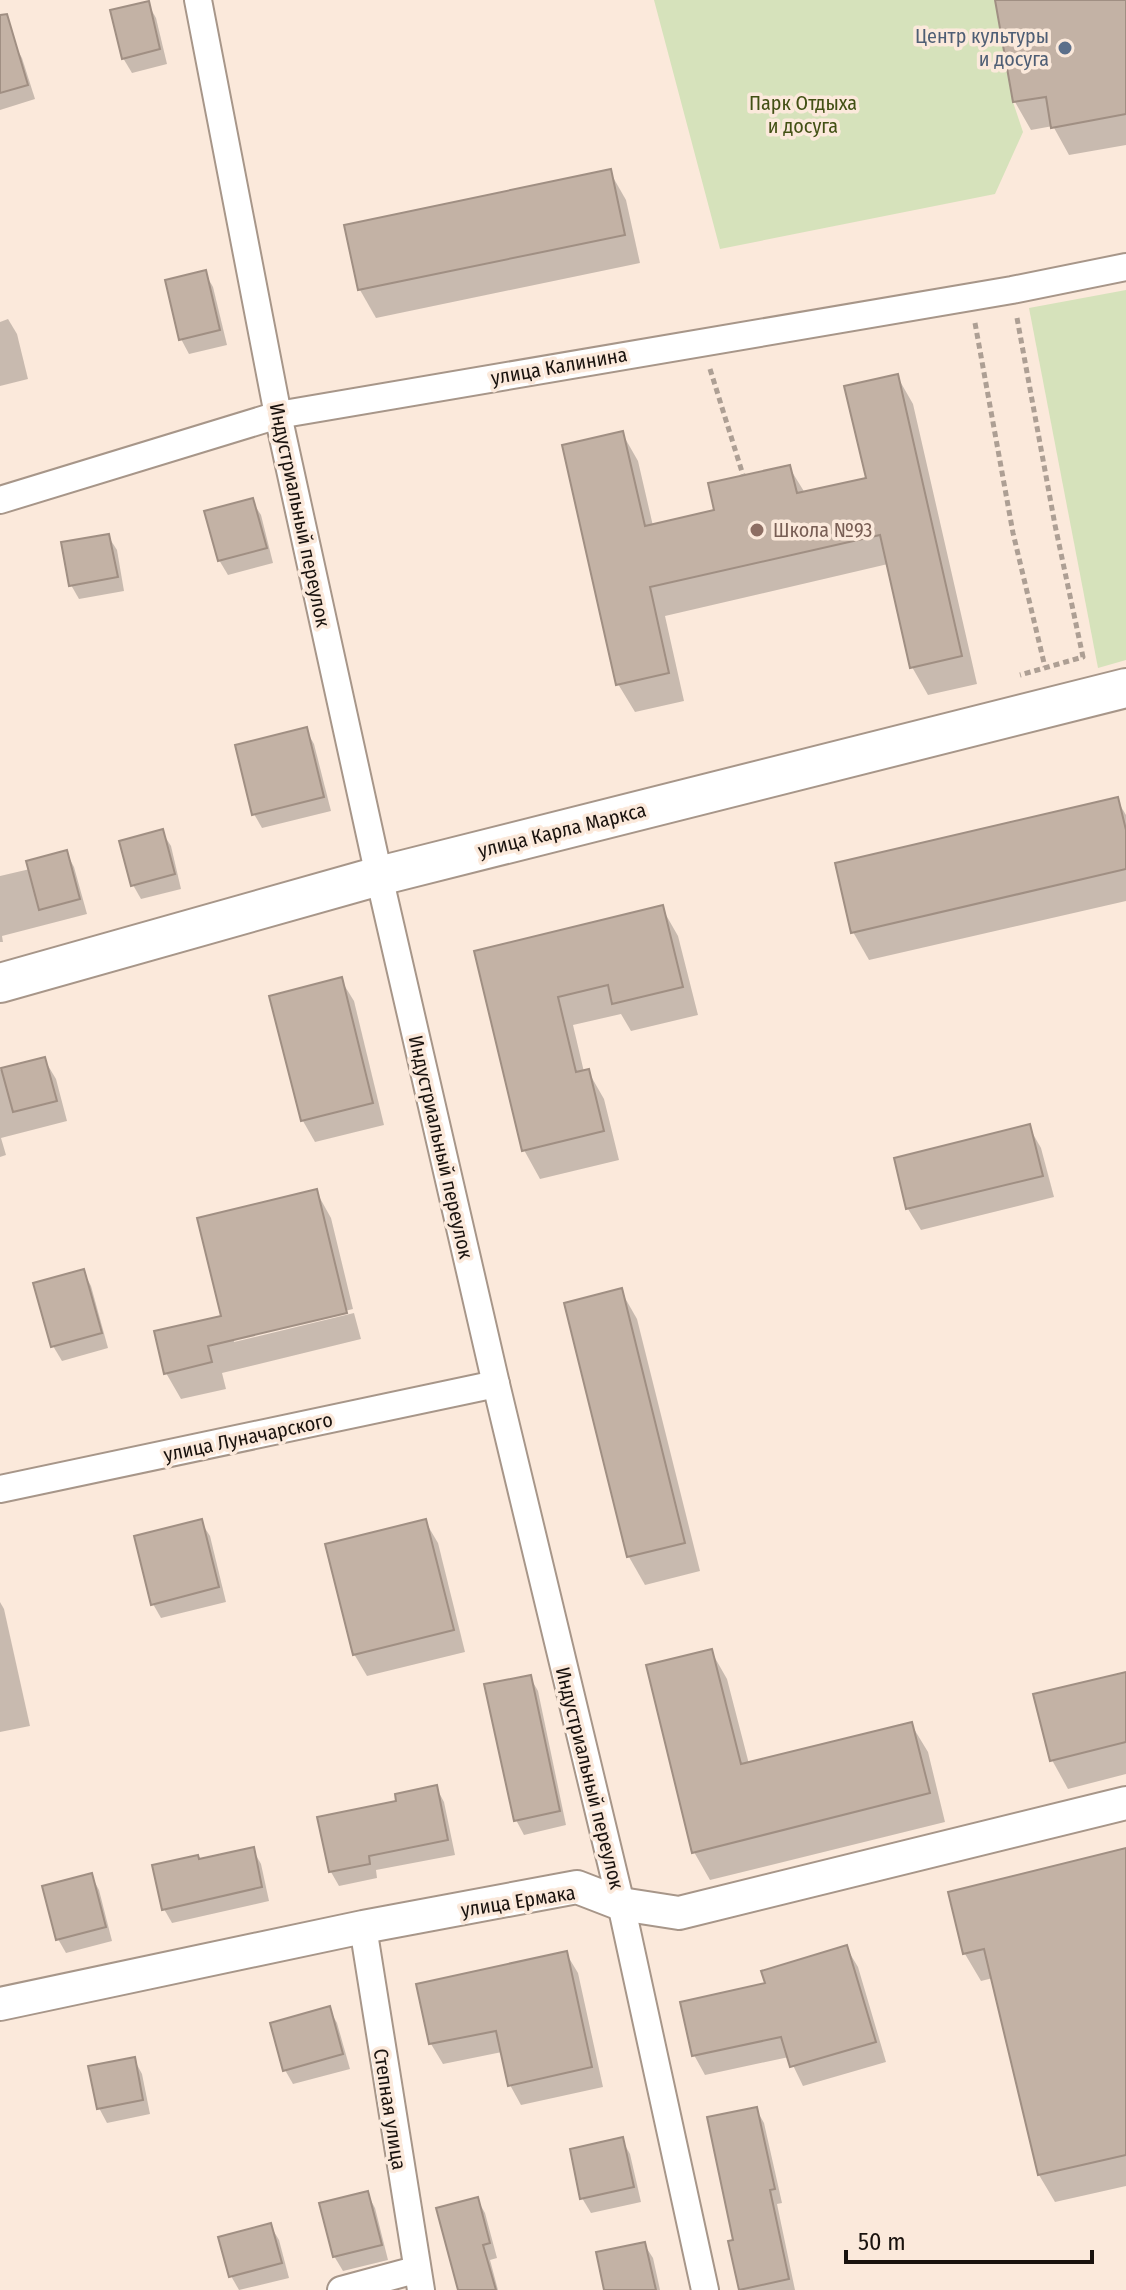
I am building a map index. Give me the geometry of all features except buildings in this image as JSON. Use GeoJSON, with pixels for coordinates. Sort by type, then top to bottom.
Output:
{"type":"FeatureCollection","features":[{"type":"Feature","properties":{"kind":"main road","name":"улица Карла Маркса"},"geometry":{"type":"LineString","coordinates":[[0,983],[379,876],[1126,688]]}},
{"type":"Feature","properties":{"kind":"street","name":"Индустриальный переулок"},"geometry":{"type":"LineString","coordinates":[[198,0],[278,415],[379,876],[496,1384],[621,1904],[705,2290]]}},
{"type":"Feature","properties":{"kind":"street","name":"улица Калинина"},"geometry":{"type":"LineString","coordinates":[[0,500],[278,415],[1012,290],[1126,267]]}},
{"type":"Feature","properties":{"kind":"street","name":"улица Луначарского"},"geometry":{"type":"LineString","coordinates":[[0,1489],[496,1384]]}},
{"type":"Feature","properties":{"kind":"street","name":"улица Ермака"},"geometry":{"type":"LineString","coordinates":[[0,2004],[363,1927],[577,1887],[621,1904],[679,1913],[1126,1803]]}},
{"type":"Feature","properties":{"kind":"street","name":"Степная улица"},"geometry":{"type":"LineString","coordinates":[[363,1927],[418,2280]]}},
{"type":"Feature","properties":{"kind":"street"},"geometry":{"type":"LineString","coordinates":[[341,2290],[418,2280]]}},
{"type":"Feature","properties":{"kind":"path"},"geometry":{"type":"LineString","coordinates":[[1012,290],[1055,525],[1083,657]]}},
{"type":"Feature","properties":{"kind":"path"},"geometry":{"type":"LineString","coordinates":[[970,296],[1013,533],[1045,667]]}},
{"type":"Feature","properties":{"kind":"path"},"geometry":{"type":"LineString","coordinates":[[701,342],[743,475]]}},
{"type":"Feature","properties":{"kind":"green space","name":"Парк Отдыха и досуга"},"geometry":{"type":"Polygon","coordinates":[[[654,0],[995,0],[1013,102],[1023,132],[995,194],[720,249],[654,0]]]}},
{"type":"Feature","properties":{"kind":"green space"},"geometry":{"type":"Polygon","coordinates":[[[1126,290],[1126,660],[1098,668],[1029,308],[1126,290]]]}},
{"type":"Feature","properties":{"kind":"place","name":"Центр культуры и досуга"},"geometry":{"type":"Point","coordinates":[1065,48]}},
{"type":"Feature","properties":{"kind":"place","name":"Школа №93"},"geometry":{"type":"Point","coordinates":[757,530]}}]}
